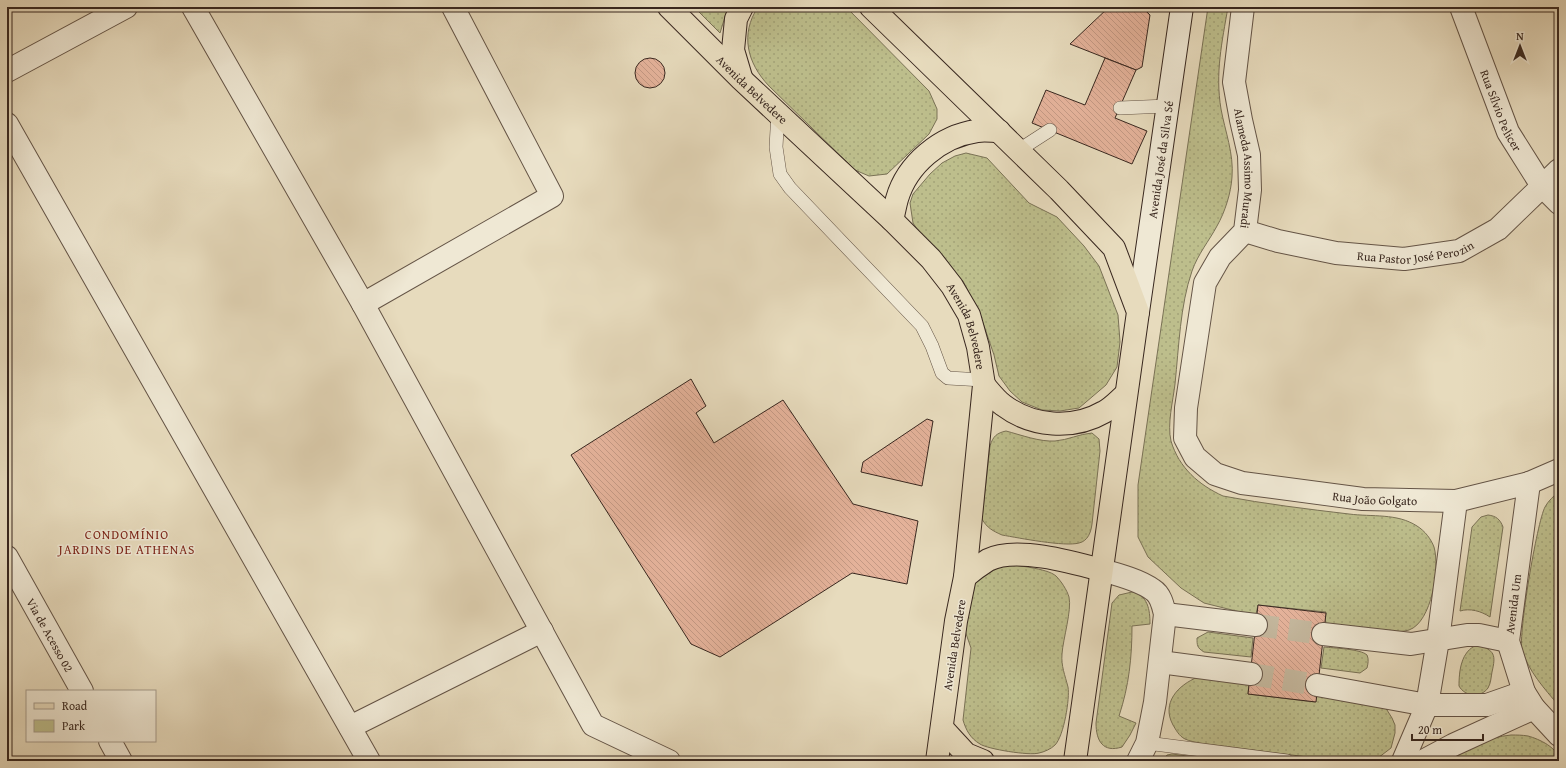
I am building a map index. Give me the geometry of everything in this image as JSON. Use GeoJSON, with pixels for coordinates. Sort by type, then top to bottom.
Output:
{"type":"FeatureCollection","features":[{"type":"Feature","properties":{"kind":"main road","name":"Avenida Belvedere"},"geometry":{"type":"LineString","coordinates":[[669,7],[742,79],[892,220],[931,259],[952,286],[969,314],[978,347],[984,383],[965,577],[956,621],[937,761]]}},
{"type":"Feature","properties":{"kind":"main road"},"geometry":{"type":"LineString","coordinates":[[742,7],[736,19],[733,50],[742,79]]}},
{"type":"Feature","properties":{"kind":"main road"},"geometry":{"type":"LineString","coordinates":[[871,7],[1019,150],[1114,248],[1138,312],[1125,394],[1075,761]]}},
{"type":"Feature","properties":{"kind":"main road"},"geometry":{"type":"LineString","coordinates":[[892,220],[897,198],[906,179],[919,161],[936,147],[955,137],[977,131],[999,131]]}},
{"type":"Feature","properties":{"kind":"main road"},"geometry":{"type":"LineString","coordinates":[[984,383],[1002,405],[1026,418],[1052,424],[1080,422],[1086,420],[1105,412],[1125,394]]}},
{"type":"Feature","properties":{"kind":"main road"},"geometry":{"type":"LineString","coordinates":[[965,577],[989,560],[1015,554],[1064,559],[1101,570]]}},
{"type":"Feature","properties":{"kind":"main road"},"geometry":{"type":"LineString","coordinates":[[942,728],[966,754],[983,761]]}},
{"type":"Feature","properties":{"kind":"street"},"geometry":{"type":"LineString","coordinates":[[7,71],[126,7]]}},
{"type":"Feature","properties":{"kind":"street"},"geometry":{"type":"LineString","coordinates":[[193,7],[363,304],[593,725],[669,761]]}},
{"type":"Feature","properties":{"kind":"street"},"geometry":{"type":"LineString","coordinates":[[363,304],[552,196],[453,7]]}},
{"type":"Feature","properties":{"kind":"street","name":"Avenida José da Silva Sé"},"geometry":{"type":"LineString","coordinates":[[1138,312],[1182,7]]}},
{"type":"Feature","properties":{"kind":"street","name":"Alameda Assimo Muradi"},"geometry":{"type":"LineString","coordinates":[[1195,457],[1186,438],[1186,408],[1206,283],[1220,257],[1245,231],[1250,190],[1249,155],[1234,82],[1243,7]]}},
{"type":"Feature","properties":{"kind":"street","name":"Rua Sílvio Pelicer"},"geometry":{"type":"LineString","coordinates":[[1461,7],[1508,132],[1542,186],[1559,203]]}},
{"type":"Feature","properties":{"kind":"street"},"geometry":{"type":"LineString","coordinates":[[7,124],[369,761]]}},
{"type":"Feature","properties":{"kind":"street","name":"Rua Pastor José Perozin"},"geometry":{"type":"LineString","coordinates":[[1245,231],[1278,241],[1336,254],[1404,259],[1459,252],[1498,229],[1559,170]]}},
{"type":"Feature","properties":{"kind":"street","name":"Rua João Golgato"},"geometry":{"type":"LineString","coordinates":[[1195,457],[1215,474],[1242,483],[1363,499],[1456,501],[1529,483],[1559,470]]}},
{"type":"Feature","properties":{"kind":"street","name":"Avenida Um"},"geometry":{"type":"LineString","coordinates":[[1529,483],[1508,641],[1529,700],[1559,734]]}},
{"type":"Feature","properties":{"kind":"street"},"geometry":{"type":"LineString","coordinates":[[1403,761],[1427,706],[1438,640],[1456,501]]}},
{"type":"Feature","properties":{"kind":"street","name":"Via de Acesso 02"},"geometry":{"type":"LineString","coordinates":[[7,557],[81,690]]}},
{"type":"Feature","properties":{"kind":"street"},"geometry":{"type":"LineString","coordinates":[[1101,570],[1130,579],[1154,590],[1161,601],[1165,614],[1155,702],[1143,752]]}},
{"type":"Feature","properties":{"kind":"street"},"geometry":{"type":"LineString","coordinates":[[1165,614],[1256,626]]}},
{"type":"Feature","properties":{"kind":"street"},"geometry":{"type":"LineString","coordinates":[[350,727],[542,631]]}},
{"type":"Feature","properties":{"kind":"street"},"geometry":{"type":"LineString","coordinates":[[1323,634],[1411,644],[1479,634],[1508,641]]}},
{"type":"Feature","properties":{"kind":"street"},"geometry":{"type":"LineString","coordinates":[[1160,662],[1251,674]]}},
{"type":"Feature","properties":{"kind":"street"},"geometry":{"type":"LineString","coordinates":[[1317,685],[1427,706],[1487,705],[1529,700]]}},
{"type":"Feature","properties":{"kind":"street"},"geometry":{"type":"LineString","coordinates":[[1423,761],[1529,700]]}},
{"type":"Feature","properties":{"kind":"street"},"geometry":{"type":"LineString","coordinates":[[111,742],[121,761]]}},
{"type":"Feature","properties":{"kind":"lane"},"geometry":{"type":"LineString","coordinates":[[1120,108],[1167,106]]}},
{"type":"Feature","properties":{"kind":"lane"},"geometry":{"type":"LineString","coordinates":[[778,112],[776,147],[780,174],[790,188],[922,326],[932,346],[942,373],[948,378],[984,383]]}},
{"type":"Feature","properties":{"kind":"lane"},"geometry":{"type":"LineString","coordinates":[[1019,150],[1050,130]]}},
{"type":"Feature","properties":{"kind":"lane"},"geometry":{"type":"LineString","coordinates":[[1143,752],[1287,761]]}},
{"type":"Feature","properties":{"kind":"green space"},"geometry":{"type":"Polygon","coordinates":[[[694,7],[728,7],[720,33],[694,7]]]}},
{"type":"Feature","properties":{"kind":"green space"},"geometry":{"type":"Polygon","coordinates":[[[758,7],[846,7],[929,91],[937,109],[937,119],[929,134],[887,174],[869,176],[855,170],[769,86],[755,68],[748,48],[748,38],[752,17],[758,7]]]}},
{"type":"Feature","properties":{"kind":"green space"},"geometry":{"type":"Polygon","coordinates":[[[1208,7],[1228,7],[1220,58],[1219,96],[1232,160],[1232,177],[1229,196],[1223,215],[1197,259],[1188,284],[1182,312],[1171,412],[1171,441],[1179,459],[1191,474],[1206,487],[1223,496],[1270,504],[1358,515],[1393,517],[1409,522],[1420,528],[1427,535],[1434,547],[1436,556],[1435,580],[1429,605],[1417,625],[1409,630],[1391,632],[1325,624],[1326,612],[1258,605],[1256,614],[1240,612],[1204,603],[1181,588],[1148,557],[1138,537],[1138,485],[1208,7]]]}},
{"type":"Feature","properties":{"kind":"green space"},"geometry":{"type":"Polygon","coordinates":[[[966,153],[987,158],[1029,203],[1057,217],[1084,246],[1099,266],[1118,315],[1120,342],[1117,367],[1106,385],[1079,408],[1060,411],[1042,410],[1022,402],[1010,391],[999,376],[994,355],[981,317],[963,281],[921,235],[913,223],[910,203],[913,194],[930,174],[942,163],[955,156],[966,153]]]}},
{"type":"Feature","properties":{"kind":"green space"},"geometry":{"type":"Polygon","coordinates":[[[1006,431],[1030,438],[1049,441],[1092,433],[1099,439],[1100,451],[1092,524],[1090,533],[1085,540],[1072,544],[1042,542],[1002,535],[990,529],[986,525],[982,519],[990,446],[992,440],[996,436],[1006,431]]]}},
{"type":"Feature","properties":{"kind":"green space"},"geometry":{"type":"Polygon","coordinates":[[[1559,491],[1559,706],[1529,666],[1522,650],[1522,640],[1525,602],[1537,534],[1546,505],[1559,491]]]}},
{"type":"Feature","properties":{"kind":"green space"},"geometry":{"type":"Polygon","coordinates":[[[1488,515],[1497,518],[1503,527],[1490,617],[1475,611],[1460,611],[1472,527],[1481,517],[1488,515]]]}},
{"type":"Feature","properties":{"kind":"green space"},"geometry":{"type":"Polygon","coordinates":[[[1003,563],[1039,569],[1052,573],[1062,583],[1067,591],[1070,603],[1062,658],[1068,687],[1064,726],[1058,740],[1052,748],[1034,754],[999,750],[984,746],[971,736],[963,720],[971,648],[964,628],[972,587],[977,579],[1003,563]]]}},
{"type":"Feature","properties":{"kind":"green space"},"geometry":{"type":"Polygon","coordinates":[[[1132,592],[1142,596],[1145,600],[1149,609],[1150,624],[1132,626],[1129,671],[1119,716],[1136,723],[1122,747],[1110,748],[1105,747],[1099,740],[1096,723],[1112,603],[1119,595],[1132,592]]]}},
{"type":"Feature","properties":{"kind":"green space"},"geometry":{"type":"Polygon","coordinates":[[[1208,632],[1253,638],[1251,657],[1204,652],[1198,646],[1197,638],[1208,632]]]}},
{"type":"Feature","properties":{"kind":"green space"},"geometry":{"type":"Polygon","coordinates":[[[1477,645],[1491,651],[1494,661],[1488,688],[1477,695],[1473,695],[1465,692],[1459,686],[1460,668],[1467,652],[1477,645]]]}},
{"type":"Feature","properties":{"kind":"green space"},"geometry":{"type":"Polygon","coordinates":[[[1324,647],[1340,648],[1364,653],[1368,658],[1367,668],[1360,673],[1321,668],[1324,647]]]}},
{"type":"Feature","properties":{"kind":"green space"},"geometry":{"type":"Polygon","coordinates":[[[1198,677],[1249,684],[1248,694],[1315,702],[1317,692],[1382,705],[1387,710],[1395,725],[1395,733],[1391,748],[1374,761],[1338,761],[1187,740],[1179,735],[1173,725],[1170,717],[1170,702],[1178,690],[1191,680],[1198,677]]]}},
{"type":"Feature","properties":{"kind":"green space"},"geometry":{"type":"Polygon","coordinates":[[[1511,735],[1528,736],[1543,742],[1556,752],[1559,761],[1447,761],[1478,744],[1494,738],[1511,735]]]}},
{"type":"Feature","properties":{"kind":"green space"},"geometry":{"type":"Polygon","coordinates":[[[1172,754],[1225,761],[1163,761],[1167,755],[1172,754]]]}},
{"type":"Feature","properties":{"kind":"building"},"geometry":{"type":"Polygon","coordinates":[[[1109,7],[1142,7],[1150,15],[1142,67],[1136,70],[1070,44],[1109,7]]]}},
{"type":"Feature","properties":{"kind":"building"},"geometry":{"type":"Polygon","coordinates":[[[650,58],[656,59],[664,67],[664,79],[656,87],[650,88],[644,87],[636,79],[635,73],[636,67],[644,59],[650,58]]]}},
{"type":"Feature","properties":{"kind":"building"},"geometry":{"type":"Polygon","coordinates":[[[1105,58],[1136,70],[1115,118],[1147,131],[1132,164],[1032,123],[1046,90],[1085,105],[1105,58]]]}},
{"type":"Feature","properties":{"kind":"building"},"geometry":{"type":"Polygon","coordinates":[[[691,379],[706,406],[696,413],[714,443],[783,400],[853,504],[918,521],[907,584],[852,573],[720,657],[691,644],[571,455],[691,379]]]}},
{"type":"Feature","properties":{"kind":"building"},"geometry":{"type":"Polygon","coordinates":[[[927,419],[933,421],[922,486],[861,472],[863,462],[927,419]]]}},
{"type":"Feature","properties":{"kind":"building"},"geometry":{"type":"Polygon","coordinates":[[[1258,605],[1326,613],[1316,702],[1248,694],[1258,605]]]}},
{"type":"Feature","properties":{"kind":"tunnel"},"geometry":{"type":"LineString","coordinates":[[1256,625],[1323,634]]}},
{"type":"Feature","properties":{"kind":"tunnel"},"geometry":{"type":"LineString","coordinates":[[1251,674],[1317,685]]}},
{"type":"Feature","properties":{"kind":"district","name":"CONDOMÍNIO JARDINS DE ATHENAS"},"geometry":{"type":"Point","coordinates":[127,542]}}]}
